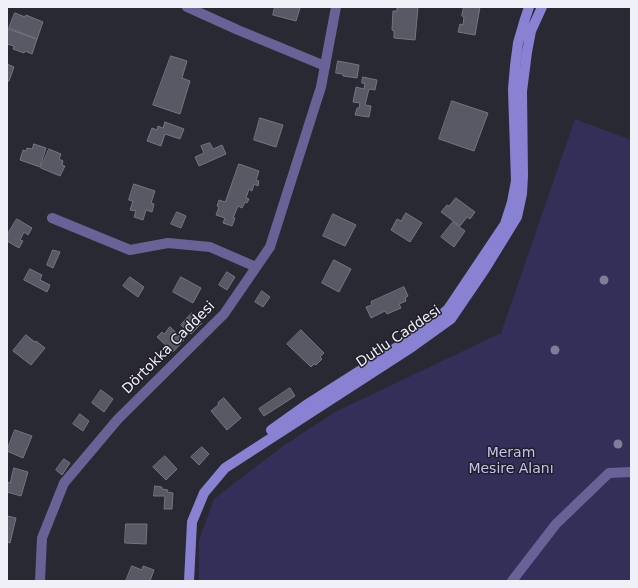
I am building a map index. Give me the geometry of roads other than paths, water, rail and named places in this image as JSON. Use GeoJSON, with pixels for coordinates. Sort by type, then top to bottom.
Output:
{"type":"FeatureCollection","features":[{"type":"Feature","properties":{"kind":"main road","name":"Dutlu Caddesi"},"geometry":{"type":"LineString","coordinates":[[183,581],[184,547],[192,514],[202,492],[211,479],[227,462],[306,405],[427,328],[448,309],[505,224],[512,202],[516,181],[513,89],[515,66],[518,43],[530,7]]}},
{"type":"Feature","properties":{"kind":"main road","name":"Dutlu Caddesi"},"geometry":{"type":"LineString","coordinates":[[189,581],[192,522],[204,493],[225,468],[412,347],[451,319],[517,217],[522,194],[523,176],[522,91],[531,31],[542,7]]}},
{"type":"Feature","properties":{"kind":"street"},"geometry":{"type":"LineString","coordinates":[[187,7],[325,66]]}},
{"type":"Feature","properties":{"kind":"street","name":"Dörtokka Caddesi"},"geometry":{"type":"LineString","coordinates":[[40,581],[42,538],[64,483],[118,419],[224,314],[270,247],[321,87],[336,7]]}},
{"type":"Feature","properties":{"kind":"street"},"geometry":{"type":"LineString","coordinates":[[52,218],[130,250],[168,243],[210,247],[256,267]]}},
{"type":"Feature","properties":{"kind":"street"},"geometry":{"type":"LineString","coordinates":[[512,581],[556,524],[609,473],[631,472]]}},
{"type":"Feature","properties":{"kind":"park label","name":"Meram Mesire Alanı"},"geometry":{"type":"Point","coordinates":[511,462]}}]}
